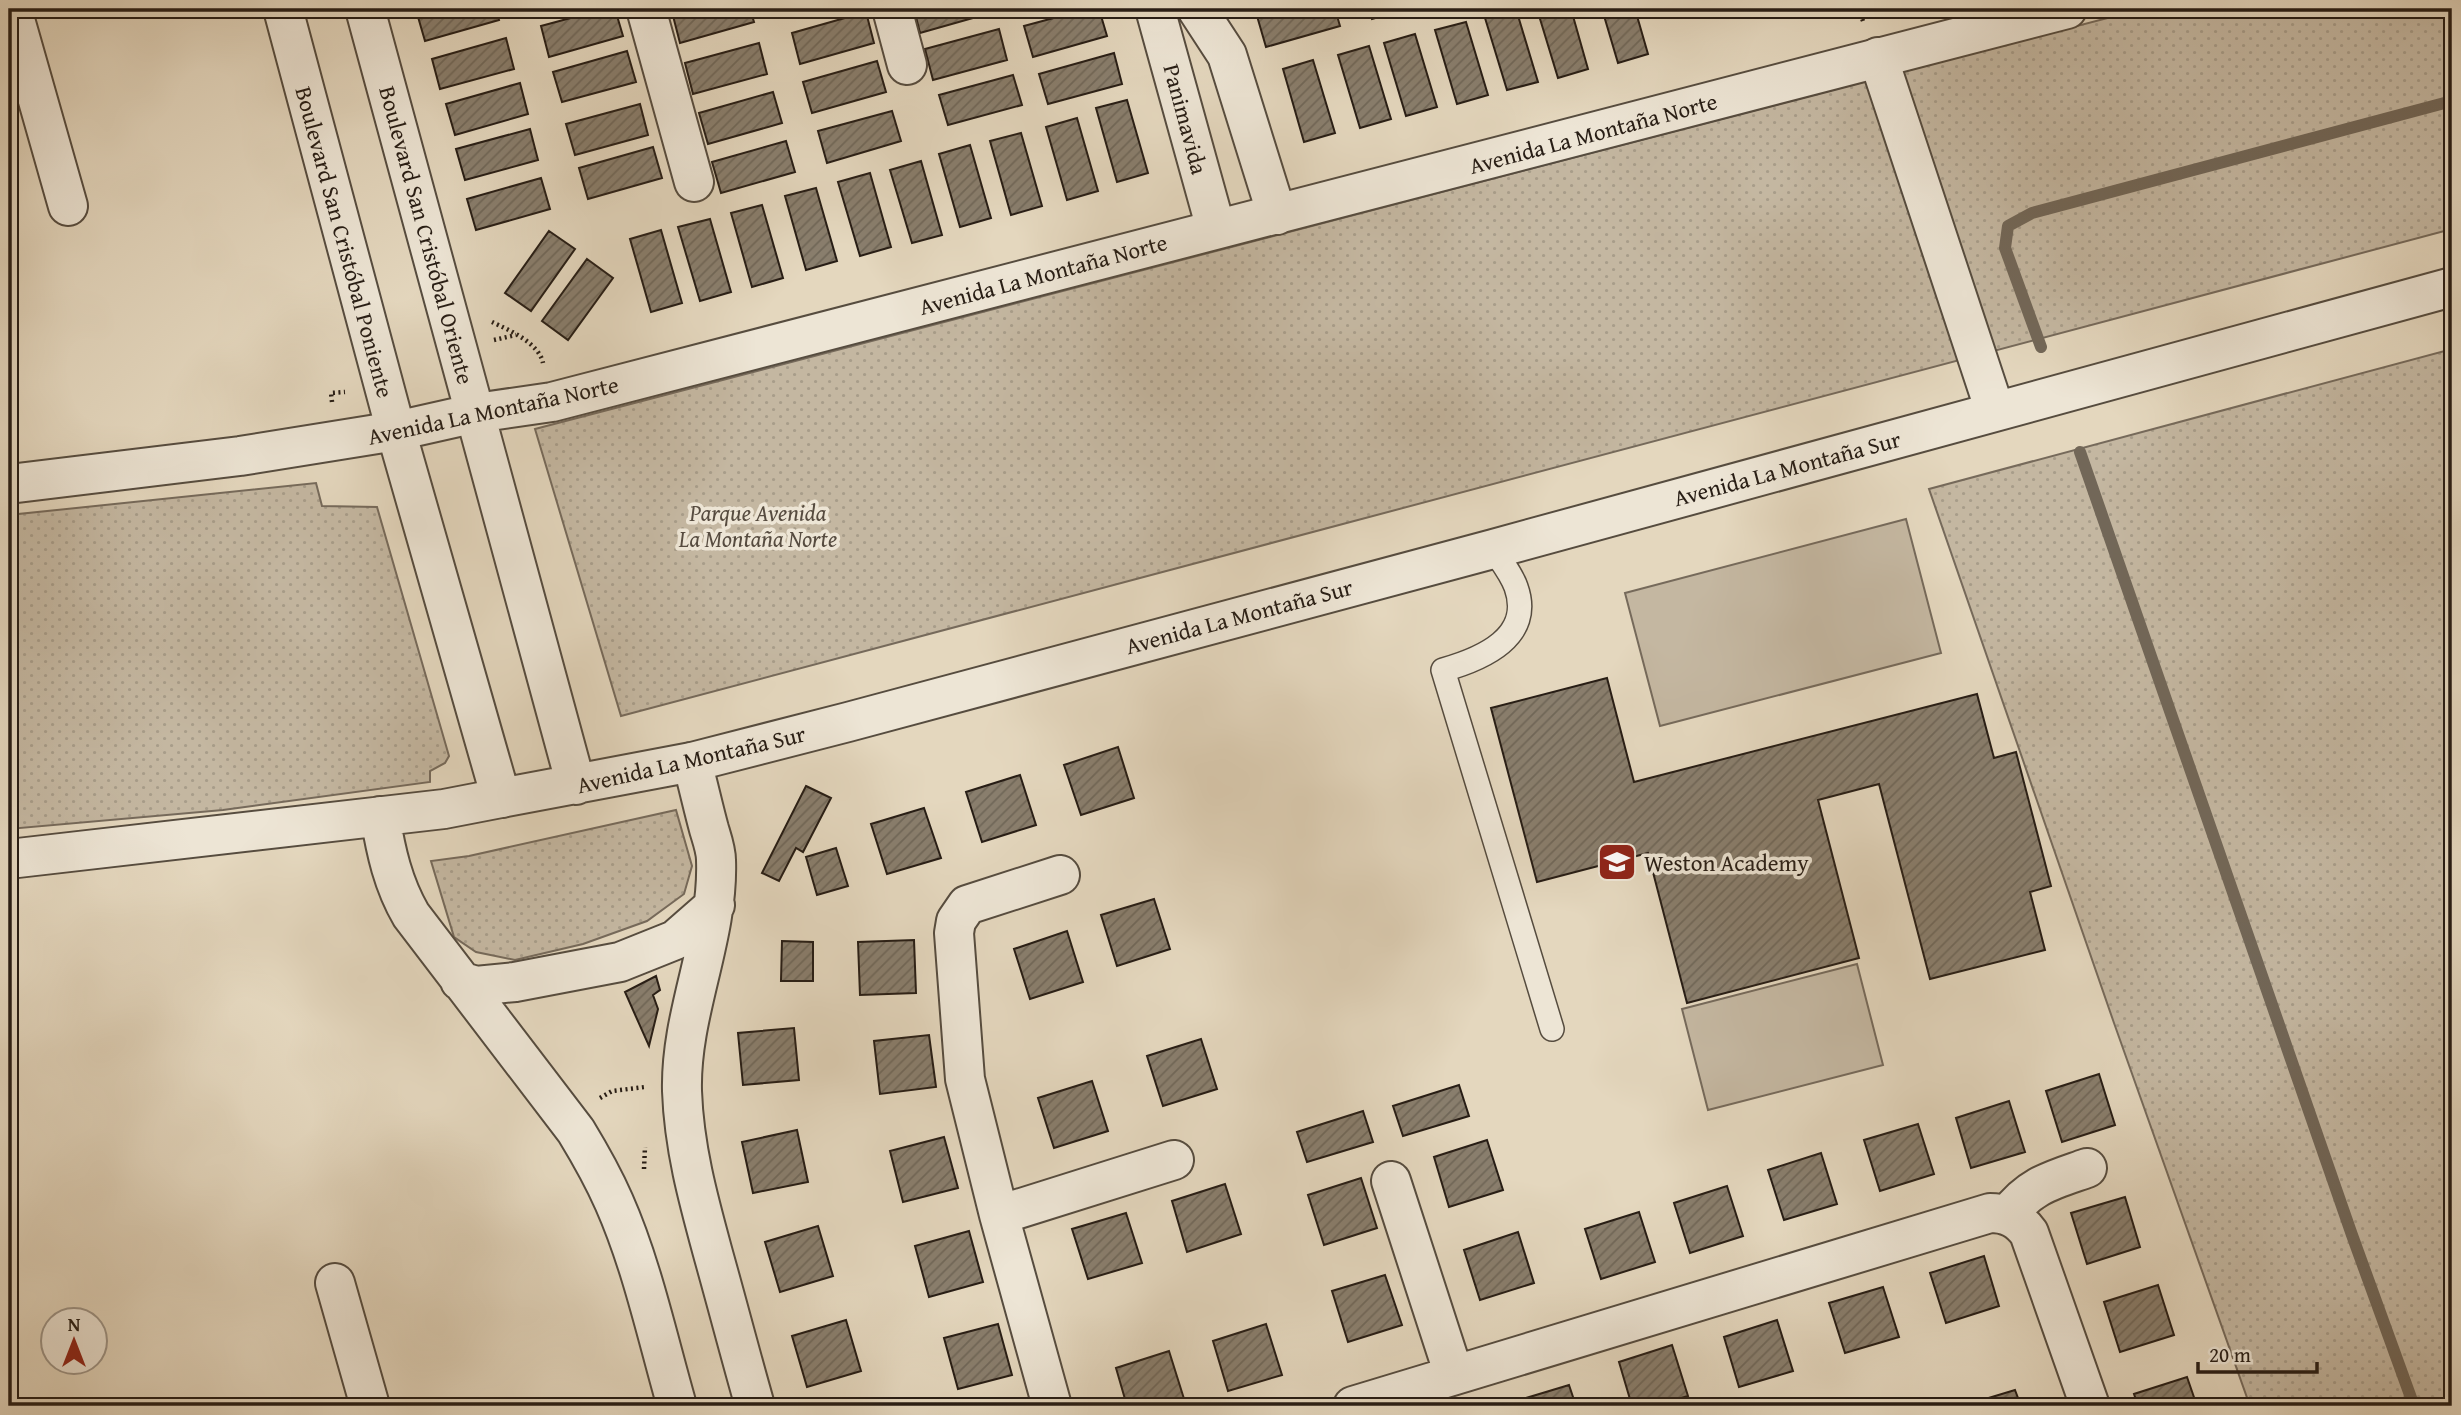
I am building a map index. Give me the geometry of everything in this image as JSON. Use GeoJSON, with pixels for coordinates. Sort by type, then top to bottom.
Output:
{"type":"FeatureCollection","features":[{"type":"Feature","properties":{"kind":"street"},"geometry":{"type":"LineString","coordinates":[[12,9],[68,205]]}},
{"type":"Feature","properties":{"kind":"street","name":"Boulevard San Cristóbal Poniente"},"geometry":{"type":"LineString","coordinates":[[283,9],[396,431],[501,798]]}},
{"type":"Feature","properties":{"kind":"street","name":"Boulevard San Cristóbal Oriente"},"geometry":{"type":"LineString","coordinates":[[365,9],[576,785]]}},
{"type":"Feature","properties":{"kind":"street"},"geometry":{"type":"LineString","coordinates":[[646,9],[694,182]]}},
{"type":"Feature","properties":{"kind":"street"},"geometry":{"type":"LineString","coordinates":[[892,9],[907,65]]}},
{"type":"Feature","properties":{"kind":"street","name":"Panimavida"},"geometry":{"type":"LineString","coordinates":[[1155,9],[1216,229]]}},
{"type":"Feature","properties":{"kind":"street"},"geometry":{"type":"LineString","coordinates":[[1197,9],[1227,55],[1277,215]]}},
{"type":"Feature","properties":{"kind":"street","name":"Avenida La Montaña Norte"},"geometry":{"type":"LineString","coordinates":[[9,484],[228,458],[396,431],[476,413],[552,402],[2067,9]]}},
{"type":"Feature","properties":{"kind":"street"},"geometry":{"type":"LineString","coordinates":[[1878,57],[1995,411]]}},
{"type":"Feature","properties":{"kind":"street","name":"Avenida La Montaña Sur"},"geometry":{"type":"LineString","coordinates":[[9,859],[443,809],[692,762],[1493,549],[2452,287]]}},
{"type":"Feature","properties":{"kind":"street"},"geometry":{"type":"LineString","coordinates":[[692,762],[716,857],[715,905],[685,1045],[682,1087],[684,1123],[688,1159],[697,1195],[755,1406]]}},
{"type":"Feature","properties":{"kind":"street"},"geometry":{"type":"LineString","coordinates":[[380,816],[387,857],[398,893],[411,915],[576,1131],[596,1165],[615,1203],[630,1244],[677,1406]]}},
{"type":"Feature","properties":{"kind":"street"},"geometry":{"type":"LineString","coordinates":[[1052,1406],[999,1215],[965,1079],[954,933],[956,921],[967,905],[1060,875]]}},
{"type":"Feature","properties":{"kind":"street"},"geometry":{"type":"LineString","coordinates":[[460,981],[476,986],[515,982],[620,962],[675,940],[715,905]]}},
{"type":"Feature","properties":{"kind":"street"},"geometry":{"type":"LineString","coordinates":[[999,1215],[1174,1160]]}},
{"type":"Feature","properties":{"kind":"street"},"geometry":{"type":"LineString","coordinates":[[2008,1215],[2019,1200],[2040,1185],[2087,1168]]}},
{"type":"Feature","properties":{"kind":"street"},"geometry":{"type":"LineString","coordinates":[[1391,1181],[1454,1375]]}},
{"type":"Feature","properties":{"kind":"street"},"geometry":{"type":"LineString","coordinates":[[1353,1406],[1990,1213],[2008,1215],[2029,1233],[2090,1406]]}},
{"type":"Feature","properties":{"kind":"street"},"geometry":{"type":"LineString","coordinates":[[335,1283],[370,1406]]}},
{"type":"Feature","properties":{"kind":"lane"},"geometry":{"type":"LineString","coordinates":[[1493,549],[1516,585],[1520,607],[1518,618],[1491,652],[1443,670],[1552,1029]]}},
{"type":"Feature","properties":{"kind":"path"},"geometry":{"type":"LineString","coordinates":[[517,335],[542,356]]}},
{"type":"Feature","properties":{"kind":"path"},"geometry":{"type":"LineString","coordinates":[[592,1104],[612,1091],[650,1087]]}},
{"type":"Feature","properties":{"kind":"green space","name":"Parque Avenida La Montaña Norte"},"geometry":{"type":"Polygon","coordinates":[[[2142,9],[2452,9],[2452,229],[621,716],[535,429],[2142,9]]]}},
{"type":"Feature","properties":{"kind":"green space"},"geometry":{"type":"Polygon","coordinates":[[[2452,349],[2452,1406],[2250,1406],[1929,489],[2452,349]]]}},
{"type":"Feature","properties":{"kind":"green space"},"geometry":{"type":"Polygon","coordinates":[[[316,483],[322,506],[377,507],[449,756],[445,763],[430,771],[430,782],[223,810],[9,829],[9,515],[316,483]]]}},
{"type":"Feature","properties":{"kind":"green space"},"geometry":{"type":"Polygon","coordinates":[[[1906,519],[1941,653],[1660,726],[1625,593],[1906,519]]]}},
{"type":"Feature","properties":{"kind":"green space"},"geometry":{"type":"Polygon","coordinates":[[[676,810],[692,866],[684,894],[647,921],[583,944],[515,960],[476,952],[454,937],[431,861],[469,856],[676,810]]]}},
{"type":"Feature","properties":{"kind":"green space"},"geometry":{"type":"Polygon","coordinates":[[[1857,964],[1883,1065],[1708,1110],[1682,1009],[1857,964]]]}},
{"type":"Feature","properties":{"kind":"building"},"geometry":{"type":"Polygon","coordinates":[[[496,9],[499,20],[425,41],[416,10],[496,9]]]}},
{"type":"Feature","properties":{"kind":"building"},"geometry":{"type":"Polygon","coordinates":[[[604,9],[615,9],[623,36],[549,57],[541,26],[604,9]]]}},
{"type":"Feature","properties":{"kind":"building"},"geometry":{"type":"Polygon","coordinates":[[[682,9],[750,9],[754,22],[680,43],[672,12],[682,9]]]}},
{"type":"Feature","properties":{"kind":"building"},"geometry":{"type":"Polygon","coordinates":[[[914,9],[993,9],[994,12],[920,33],[914,9]]]}},
{"type":"Feature","properties":{"kind":"building"},"geometry":{"type":"Polygon","coordinates":[[[1087,9],[1099,9],[1107,36],[1033,57],[1024,26],[1087,9]]]}},
{"type":"Feature","properties":{"kind":"building"},"geometry":{"type":"Polygon","coordinates":[[[1282,9],[1335,9],[1340,26],[1266,47],[1257,16],[1282,9]]]}},
{"type":"Feature","properties":{"kind":"building"},"geometry":{"type":"Polygon","coordinates":[[[1369,9],[1403,9],[1403,10],[1372,19],[1369,9]]]}},
{"type":"Feature","properties":{"kind":"building"},"geometry":{"type":"Polygon","coordinates":[[[1516,9],[1538,82],[1507,90],[1485,18],[1516,9]]]}},
{"type":"Feature","properties":{"kind":"building"},"geometry":{"type":"Polygon","coordinates":[[[1537,9],[1571,9],[1588,69],[1558,78],[1537,9]]]}},
{"type":"Feature","properties":{"kind":"building"},"geometry":{"type":"Polygon","coordinates":[[[1602,9],[1635,9],[1648,54],[1618,63],[1602,9]]]}},
{"type":"Feature","properties":{"kind":"building"},"geometry":{"type":"Polygon","coordinates":[[[866,12],[874,43],[800,64],[792,33],[866,12]]]}},
{"type":"Feature","properties":{"kind":"building"},"geometry":{"type":"Polygon","coordinates":[[[1466,22],[1488,95],[1457,104],[1435,30],[1466,22]]]}},
{"type":"Feature","properties":{"kind":"building"},"geometry":{"type":"Polygon","coordinates":[[[999,29],[1007,60],[933,80],[925,49],[999,29]]]}},
{"type":"Feature","properties":{"kind":"building"},"geometry":{"type":"Polygon","coordinates":[[[1415,34],[1437,107],[1406,116],[1384,43],[1415,34]]]}},
{"type":"Feature","properties":{"kind":"building"},"geometry":{"type":"Polygon","coordinates":[[[506,38],[514,69],[440,89],[432,59],[506,38]]]}},
{"type":"Feature","properties":{"kind":"building"},"geometry":{"type":"Polygon","coordinates":[[[759,43],[767,74],[693,94],[685,63],[759,43]]]}},
{"type":"Feature","properties":{"kind":"building"},"geometry":{"type":"Polygon","coordinates":[[[1369,46],[1391,119],[1360,128],[1338,55],[1369,46]]]}},
{"type":"Feature","properties":{"kind":"building"},"geometry":{"type":"Polygon","coordinates":[[[627,51],[636,82],[562,102],[553,72],[627,51]]]}},
{"type":"Feature","properties":{"kind":"building"},"geometry":{"type":"Polygon","coordinates":[[[1114,53],[1122,84],[1048,104],[1039,74],[1114,53]]]}},
{"type":"Feature","properties":{"kind":"building"},"geometry":{"type":"Polygon","coordinates":[[[1313,60],[1335,133],[1304,142],[1283,69],[1313,60]]]}},
{"type":"Feature","properties":{"kind":"building"},"geometry":{"type":"Polygon","coordinates":[[[877,61],[886,92],[812,113],[803,82],[877,61]]]}},
{"type":"Feature","properties":{"kind":"building"},"geometry":{"type":"Polygon","coordinates":[[[1013,75],[1022,105],[948,125],[939,95],[1013,75]]]}},
{"type":"Feature","properties":{"kind":"building"},"geometry":{"type":"Polygon","coordinates":[[[520,83],[528,114],[455,135],[446,104],[520,83]]]}},
{"type":"Feature","properties":{"kind":"building"},"geometry":{"type":"Polygon","coordinates":[[[773,92],[782,123],[708,144],[699,113],[773,92]]]}},
{"type":"Feature","properties":{"kind":"building"},"geometry":{"type":"Polygon","coordinates":[[[1127,100],[1148,173],[1117,182],[1096,108],[1127,100]]]}},
{"type":"Feature","properties":{"kind":"building"},"geometry":{"type":"Polygon","coordinates":[[[640,104],[648,135],[575,155],[566,124],[640,104]]]}},
{"type":"Feature","properties":{"kind":"building"},"geometry":{"type":"Polygon","coordinates":[[[892,111],[901,141],[827,163],[818,131],[892,111]]]}},
{"type":"Feature","properties":{"kind":"building"},"geometry":{"type":"Polygon","coordinates":[[[1077,118],[1098,191],[1067,200],[1046,127],[1077,118]]]}},
{"type":"Feature","properties":{"kind":"building"},"geometry":{"type":"Polygon","coordinates":[[[530,129],[538,160],[465,180],[456,149],[530,129]]]}},
{"type":"Feature","properties":{"kind":"building"},"geometry":{"type":"Polygon","coordinates":[[[1021,133],[1042,206],[1011,215],[990,141],[1021,133]]]}},
{"type":"Feature","properties":{"kind":"building"},"geometry":{"type":"Polygon","coordinates":[[[786,141],[795,172],[721,193],[712,162],[786,141]]]}},
{"type":"Feature","properties":{"kind":"building"},"geometry":{"type":"Polygon","coordinates":[[[970,145],[991,218],[960,227],[939,154],[970,145]]]}},
{"type":"Feature","properties":{"kind":"building"},"geometry":{"type":"Polygon","coordinates":[[[653,147],[662,178],[588,199],[579,168],[653,147]]]}},
{"type":"Feature","properties":{"kind":"building"},"geometry":{"type":"Polygon","coordinates":[[[921,161],[942,235],[912,243],[890,170],[921,161]]]}},
{"type":"Feature","properties":{"kind":"building"},"geometry":{"type":"Polygon","coordinates":[[[870,173],[891,247],[860,256],[838,182],[870,173]]]}},
{"type":"Feature","properties":{"kind":"building"},"geometry":{"type":"Polygon","coordinates":[[[541,178],[550,209],[476,230],[467,199],[541,178]]]}},
{"type":"Feature","properties":{"kind":"building"},"geometry":{"type":"Polygon","coordinates":[[[816,188],[837,261],[806,270],[785,196],[816,188]]]}},
{"type":"Feature","properties":{"kind":"building"},"geometry":{"type":"Polygon","coordinates":[[[762,205],[783,278],[752,287],[731,213],[762,205]]]}},
{"type":"Feature","properties":{"kind":"building"},"geometry":{"type":"Polygon","coordinates":[[[710,219],[731,292],[700,301],[678,227],[710,219]]]}},
{"type":"Feature","properties":{"kind":"building"},"geometry":{"type":"Polygon","coordinates":[[[661,230],[682,303],[651,312],[630,239],[661,230]]]}},
{"type":"Feature","properties":{"kind":"building"},"geometry":{"type":"Polygon","coordinates":[[[549,231],[575,249],[531,311],[505,293],[549,231]]]}},
{"type":"Feature","properties":{"kind":"building"},"geometry":{"type":"Polygon","coordinates":[[[587,259],[613,278],[568,340],[542,321],[587,259]]]}},
{"type":"Feature","properties":{"kind":"building"},"geometry":{"type":"Polygon","coordinates":[[[1607,678],[1634,782],[1977,694],[1994,758],[2016,752],[2051,886],[2030,892],[2045,950],[1930,979],[1879,784],[1818,800],[1859,958],[1687,1003],[1648,853],[1537,882],[1491,708],[1607,678]]]}},
{"type":"Feature","properties":{"kind":"building"},"geometry":{"type":"Polygon","coordinates":[[[1118,747],[1134,798],[1081,815],[1064,765],[1118,747]]]}},
{"type":"Feature","properties":{"kind":"building"},"geometry":{"type":"Polygon","coordinates":[[[1020,775],[1036,825],[982,842],[966,792],[1020,775]]]}},
{"type":"Feature","properties":{"kind":"building"},"geometry":{"type":"Polygon","coordinates":[[[806,786],[831,798],[803,852],[796,848],[779,881],[762,873],[806,786]]]}},
{"type":"Feature","properties":{"kind":"building"},"geometry":{"type":"Polygon","coordinates":[[[924,808],[941,858],[887,874],[871,824],[924,808]]]}},
{"type":"Feature","properties":{"kind":"building"},"geometry":{"type":"Polygon","coordinates":[[[836,848],[848,886],[817,895],[806,857],[836,848]]]}},
{"type":"Feature","properties":{"kind":"building"},"geometry":{"type":"Polygon","coordinates":[[[1154,899],[1170,949],[1117,966],[1101,915],[1154,899]]]}},
{"type":"Feature","properties":{"kind":"building"},"geometry":{"type":"Polygon","coordinates":[[[1067,931],[1083,982],[1030,999],[1014,949],[1067,931]]]}},
{"type":"Feature","properties":{"kind":"building"},"geometry":{"type":"Polygon","coordinates":[[[914,940],[916,993],[860,995],[858,942],[914,940]]]}},
{"type":"Feature","properties":{"kind":"building"},"geometry":{"type":"Polygon","coordinates":[[[782,941],[813,942],[813,981],[781,981],[782,941]]]}},
{"type":"Feature","properties":{"kind":"building"},"geometry":{"type":"Polygon","coordinates":[[[656,976],[660,990],[653,995],[658,1009],[649,1046],[625,992],[656,976]]]}},
{"type":"Feature","properties":{"kind":"building"},"geometry":{"type":"Polygon","coordinates":[[[794,1028],[799,1080],[743,1085],[738,1033],[794,1028]]]}},
{"type":"Feature","properties":{"kind":"building"},"geometry":{"type":"Polygon","coordinates":[[[929,1035],[936,1087],[880,1094],[874,1041],[929,1035]]]}},
{"type":"Feature","properties":{"kind":"building"},"geometry":{"type":"Polygon","coordinates":[[[1201,1039],[1217,1089],[1163,1106],[1147,1056],[1201,1039]]]}},
{"type":"Feature","properties":{"kind":"building"},"geometry":{"type":"Polygon","coordinates":[[[2099,1074],[2115,1125],[2062,1142],[2046,1091],[2099,1074]]]}},
{"type":"Feature","properties":{"kind":"building"},"geometry":{"type":"Polygon","coordinates":[[[1092,1081],[1108,1131],[1054,1148],[1038,1098],[1092,1081]]]}},
{"type":"Feature","properties":{"kind":"building"},"geometry":{"type":"Polygon","coordinates":[[[1459,1085],[1469,1116],[1403,1136],[1393,1106],[1459,1085]]]}},
{"type":"Feature","properties":{"kind":"building"},"geometry":{"type":"Polygon","coordinates":[[[2009,1101],[2025,1152],[1971,1168],[1956,1118],[2009,1101]]]}},
{"type":"Feature","properties":{"kind":"building"},"geometry":{"type":"Polygon","coordinates":[[[1363,1111],[1373,1142],[1307,1162],[1297,1132],[1363,1111]]]}},
{"type":"Feature","properties":{"kind":"building"},"geometry":{"type":"Polygon","coordinates":[[[1918,1124],[1934,1174],[1880,1191],[1864,1140],[1918,1124]]]}},
{"type":"Feature","properties":{"kind":"building"},"geometry":{"type":"Polygon","coordinates":[[[797,1130],[808,1182],[753,1193],[742,1142],[797,1130]]]}},
{"type":"Feature","properties":{"kind":"building"},"geometry":{"type":"Polygon","coordinates":[[[944,1137],[958,1188],[903,1202],[890,1151],[944,1137]]]}},
{"type":"Feature","properties":{"kind":"building"},"geometry":{"type":"Polygon","coordinates":[[[1487,1140],[1503,1190],[1449,1207],[1434,1157],[1487,1140]]]}},
{"type":"Feature","properties":{"kind":"building"},"geometry":{"type":"Polygon","coordinates":[[[1821,1153],[1837,1204],[1784,1220],[1768,1170],[1821,1153]]]}},
{"type":"Feature","properties":{"kind":"building"},"geometry":{"type":"Polygon","coordinates":[[[1361,1178],[1377,1228],[1324,1245],[1308,1195],[1361,1178]]]}},
{"type":"Feature","properties":{"kind":"building"},"geometry":{"type":"Polygon","coordinates":[[[1225,1184],[1241,1234],[1187,1252],[1172,1201],[1225,1184]]]}},
{"type":"Feature","properties":{"kind":"building"},"geometry":{"type":"Polygon","coordinates":[[[1727,1186],[1743,1236],[1690,1253],[1674,1203],[1727,1186]]]}},
{"type":"Feature","properties":{"kind":"building"},"geometry":{"type":"Polygon","coordinates":[[[2125,1197],[2140,1247],[2087,1264],[2071,1213],[2125,1197]]]}},
{"type":"Feature","properties":{"kind":"building"},"geometry":{"type":"Polygon","coordinates":[[[1639,1212],[1655,1262],[1601,1279],[1585,1229],[1639,1212]]]}},
{"type":"Feature","properties":{"kind":"building"},"geometry":{"type":"Polygon","coordinates":[[[1126,1213],[1142,1263],[1088,1279],[1072,1229],[1126,1213]]]}},
{"type":"Feature","properties":{"kind":"building"},"geometry":{"type":"Polygon","coordinates":[[[818,1226],[833,1276],[780,1292],[765,1242],[818,1226]]]}},
{"type":"Feature","properties":{"kind":"building"},"geometry":{"type":"Polygon","coordinates":[[[969,1231],[983,1282],[929,1297],[915,1246],[969,1231]]]}},
{"type":"Feature","properties":{"kind":"building"},"geometry":{"type":"Polygon","coordinates":[[[1518,1232],[1534,1283],[1480,1300],[1464,1250],[1518,1232]]]}},
{"type":"Feature","properties":{"kind":"building"},"geometry":{"type":"Polygon","coordinates":[[[1984,1256],[1999,1306],[1946,1323],[1930,1273],[1984,1256]]]}},
{"type":"Feature","properties":{"kind":"building"},"geometry":{"type":"Polygon","coordinates":[[[1385,1275],[1402,1325],[1348,1342],[1332,1291],[1385,1275]]]}},
{"type":"Feature","properties":{"kind":"building"},"geometry":{"type":"Polygon","coordinates":[[[2158,1285],[2174,1335],[2120,1352],[2104,1302],[2158,1285]]]}},
{"type":"Feature","properties":{"kind":"building"},"geometry":{"type":"Polygon","coordinates":[[[1883,1287],[1899,1337],[1845,1353],[1829,1303],[1883,1287]]]}},
{"type":"Feature","properties":{"kind":"building"},"geometry":{"type":"Polygon","coordinates":[[[846,1320],[861,1371],[807,1387],[792,1336],[846,1320]]]}},
{"type":"Feature","properties":{"kind":"building"},"geometry":{"type":"Polygon","coordinates":[[[1777,1320],[1793,1371],[1739,1387],[1724,1337],[1777,1320]]]}},
{"type":"Feature","properties":{"kind":"building"},"geometry":{"type":"Polygon","coordinates":[[[998,1324],[1012,1375],[958,1389],[944,1338],[998,1324]]]}},
{"type":"Feature","properties":{"kind":"building"},"geometry":{"type":"Polygon","coordinates":[[[1266,1324],[1282,1375],[1228,1391],[1213,1341],[1266,1324]]]}},
{"type":"Feature","properties":{"kind":"building"},"geometry":{"type":"Polygon","coordinates":[[[1672,1345],[1688,1396],[1654,1406],[1632,1406],[1619,1362],[1672,1345]]]}},
{"type":"Feature","properties":{"kind":"building"},"geometry":{"type":"Polygon","coordinates":[[[1169,1351],[1185,1402],[1170,1406],[1127,1406],[1116,1368],[1169,1351]]]}},
{"type":"Feature","properties":{"kind":"building"},"geometry":{"type":"Polygon","coordinates":[[[2187,1377],[2197,1406],[2138,1406],[2134,1394],[2187,1377]]]}},
{"type":"Feature","properties":{"kind":"building"},"geometry":{"type":"Polygon","coordinates":[[[1569,1385],[1576,1406],[1518,1406],[1516,1401],[1569,1385]]]}},
{"type":"Feature","properties":{"kind":"building"},"geometry":{"type":"Polygon","coordinates":[[[2015,1390],[2021,1406],[1962,1406],[2015,1390]]]}},
{"type":"Feature","properties":{"kind":"waterway"},"geometry":{"type":"LineString","coordinates":[[2041,347],[2005,248],[2008,226],[2032,213],[2452,101]]}},
{"type":"Feature","properties":{"kind":"waterway"},"geometry":{"type":"LineString","coordinates":[[2080,452],[2414,1406]]}},
{"type":"Feature","properties":{"kind":"place","name":"Weston Academy"},"geometry":{"type":"Point","coordinates":[1617,862]}}]}
